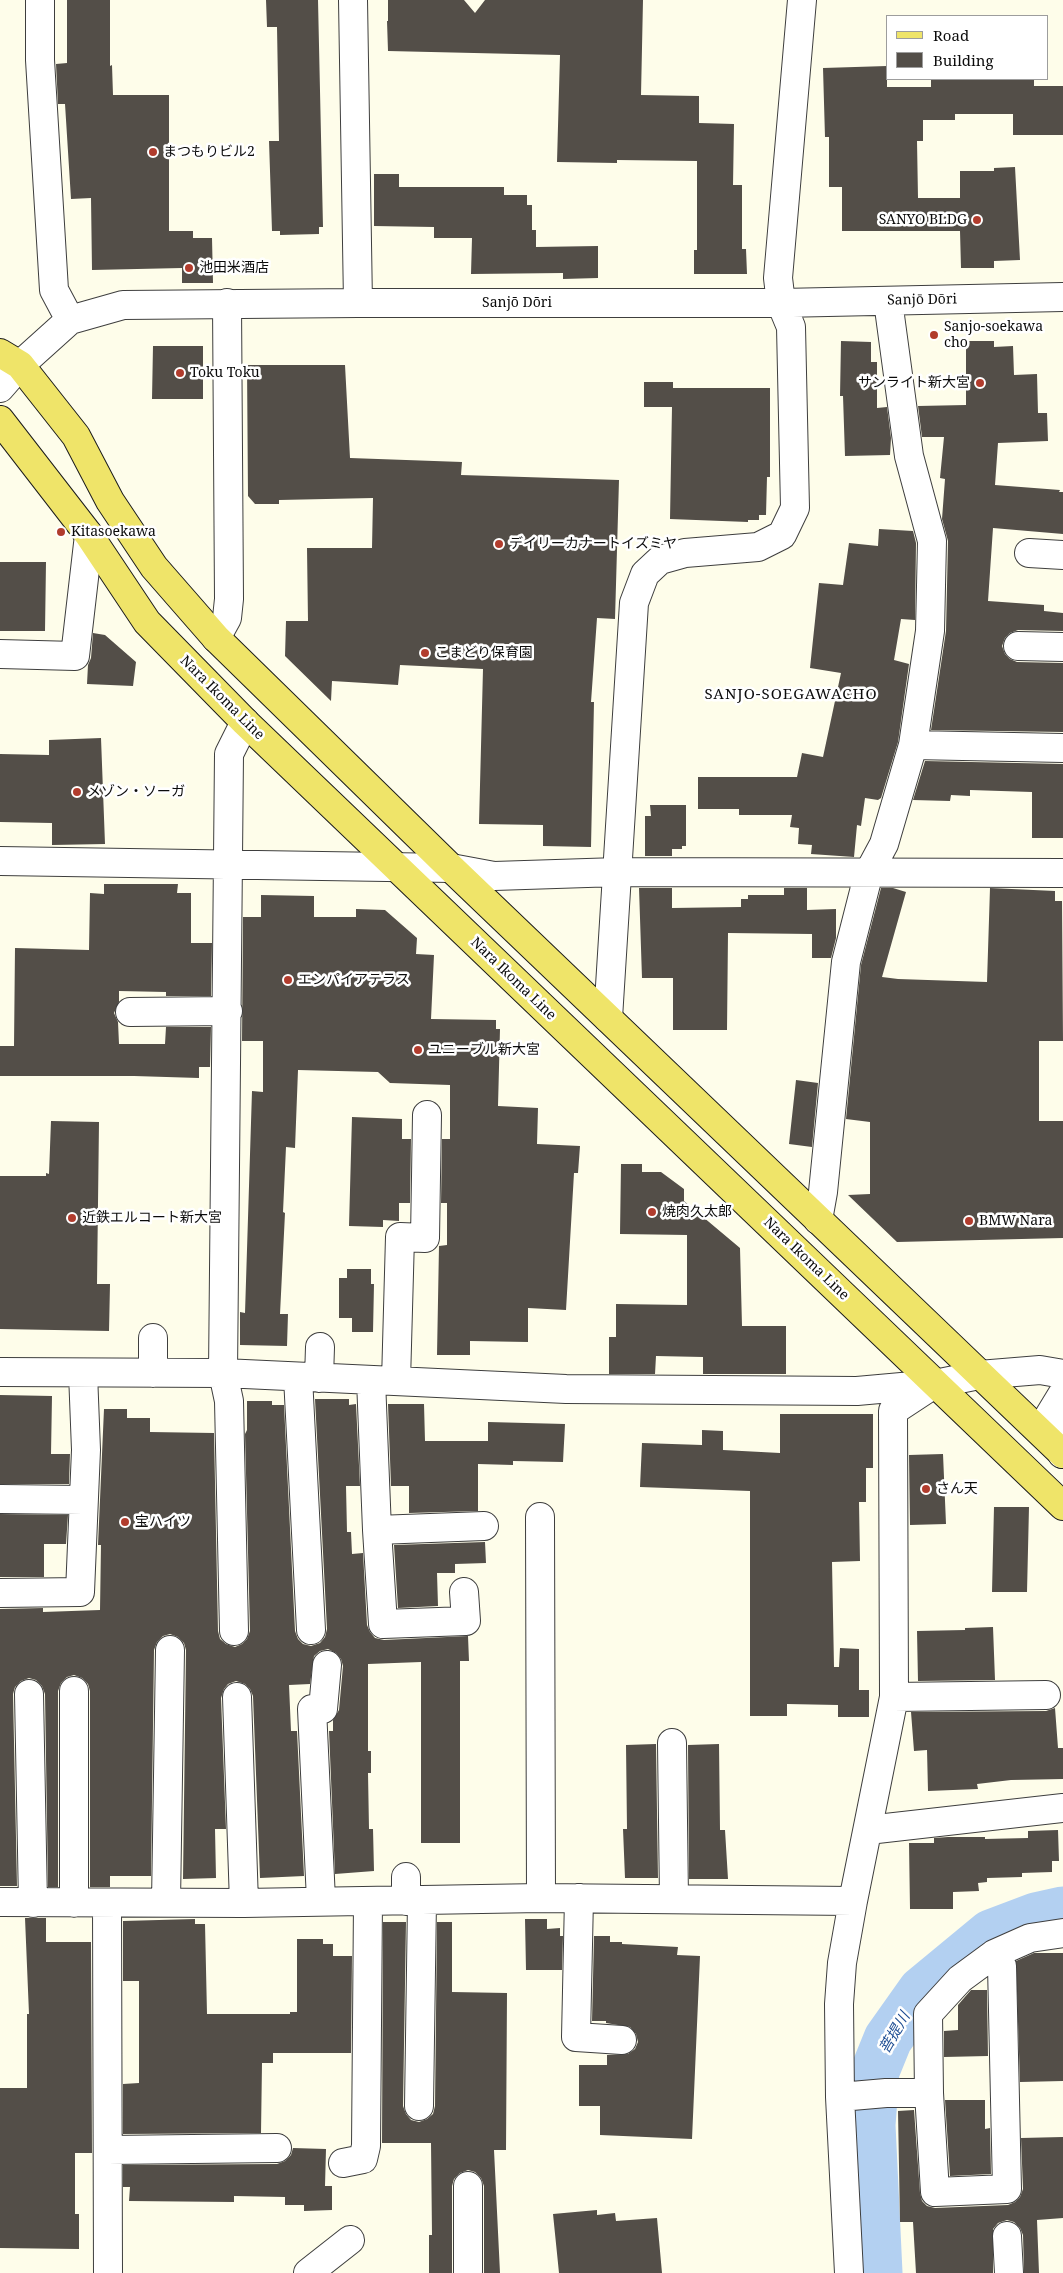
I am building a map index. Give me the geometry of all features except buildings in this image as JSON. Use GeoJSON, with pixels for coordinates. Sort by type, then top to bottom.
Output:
{"type":"FeatureCollection","features":[{"type":"Feature","properties":{"kind":"main road"},"geometry":{"type":"LineString","coordinates":[[10,359],[76,436],[110,501],[154,567],[216,638],[451,868],[1063,1454]]}},
{"type":"Feature","properties":{"kind":"main road","name":"Nara Ikoma Line"},"geometry":{"type":"LineString","coordinates":[[0,420],[89,535],[146,622],[245,722],[1063,1506]]}},
{"type":"Feature","properties":{"kind":"street"},"geometry":{"type":"LineString","coordinates":[[40,0],[40,60],[54,290],[70,320]]}},
{"type":"Feature","properties":{"kind":"street"},"geometry":{"type":"LineString","coordinates":[[353,0],[358,303]]}},
{"type":"Feature","properties":{"kind":"street"},"geometry":{"type":"LineString","coordinates":[[608,1018],[634,603],[645,574],[660,560],[685,552],[758,547],[782,535],[795,508],[791,327],[781,303],[778,278],[802,0]]}},
{"type":"Feature","properties":{"kind":"street","name":"Sanjō Dōri"},"geometry":{"type":"LineString","coordinates":[[0,388],[10,359],[70,320],[123,305],[227,303],[781,303],[1063,297]]}},
{"type":"Feature","properties":{"kind":"street"},"geometry":{"type":"LineString","coordinates":[[818,1220],[823,1192],[846,962],[869,872],[884,844],[912,745],[930,632],[932,541],[909,456],[888,301]]}},
{"type":"Feature","properties":{"kind":"street"},"geometry":{"type":"LineString","coordinates":[[216,638],[227,618],[229,599],[227,303]]}},
{"type":"Feature","properties":{"kind":"street"},"geometry":{"type":"LineString","coordinates":[[0,654],[75,656],[89,535]]}},
{"type":"Feature","properties":{"kind":"street"},"geometry":{"type":"LineString","coordinates":[[1029,553],[1063,556]]}},
{"type":"Feature","properties":{"kind":"street"},"geometry":{"type":"LineString","coordinates":[[1018,646],[1063,647]]}},
{"type":"Feature","properties":{"kind":"street"},"geometry":{"type":"LineString","coordinates":[[234,1631],[229,1401],[223,1373],[229,754],[245,722]]}},
{"type":"Feature","properties":{"kind":"street"},"geometry":{"type":"LineString","coordinates":[[912,745],[1063,748]]}},
{"type":"Feature","properties":{"kind":"street"},"geometry":{"type":"LineString","coordinates":[[0,861],[451,868],[494,876],[618,872],[1063,873]]}},
{"type":"Feature","properties":{"kind":"street"},"geometry":{"type":"LineString","coordinates":[[130,1012],[228,1011]]}},
{"type":"Feature","properties":{"kind":"street"},"geometry":{"type":"LineString","coordinates":[[427,1115],[425,1238],[400,1237],[384,1381],[377,1530],[383,1624],[466,1621],[464,1592]]}},
{"type":"Feature","properties":{"kind":"street"},"geometry":{"type":"LineString","coordinates":[[153,1338],[153,1373]]}},
{"type":"Feature","properties":{"kind":"street"},"geometry":{"type":"LineString","coordinates":[[311,1630],[309,1377],[320,1347]]}},
{"type":"Feature","properties":{"kind":"street"},"geometry":{"type":"LineString","coordinates":[[0,1372],[223,1373],[566,1390],[847,1391],[935,1384],[979,1375],[1040,1370],[1063,1374]]}},
{"type":"Feature","properties":{"kind":"street"},"geometry":{"type":"LineString","coordinates":[[0,1593],[80,1592],[86,1450],[83,1373]]}},
{"type":"Feature","properties":{"kind":"street"},"geometry":{"type":"LineString","coordinates":[[849,2273],[847,2097],[839,2004],[842,1963],[853,1901],[894,1697],[893,1411],[935,1384]]}},
{"type":"Feature","properties":{"kind":"street"},"geometry":{"type":"LineString","coordinates":[[1063,1394],[1049,1416],[1063,1454]]}},
{"type":"Feature","properties":{"kind":"street"},"geometry":{"type":"LineString","coordinates":[[1,1499],[83,1500]]}},
{"type":"Feature","properties":{"kind":"street"},"geometry":{"type":"LineString","coordinates":[[540,1517],[541,1898]]}},
{"type":"Feature","properties":{"kind":"street"},"geometry":{"type":"LineString","coordinates":[[377,1530],[484,1526]]}},
{"type":"Feature","properties":{"kind":"street"},"geometry":{"type":"LineString","coordinates":[[166,1902],[170,1650]]}},
{"type":"Feature","properties":{"kind":"street"},"geometry":{"type":"LineString","coordinates":[[321,1900],[312,1709],[323,1709],[327,1665]]}},
{"type":"Feature","properties":{"kind":"street"},"geometry":{"type":"LineString","coordinates":[[74,1690],[74,1903]]}},
{"type":"Feature","properties":{"kind":"street"},"geometry":{"type":"LineString","coordinates":[[29,1694],[33,1903]]}},
{"type":"Feature","properties":{"kind":"street"},"geometry":{"type":"LineString","coordinates":[[894,1697],[1046,1695]]}},
{"type":"Feature","properties":{"kind":"street"},"geometry":{"type":"LineString","coordinates":[[237,1697],[244,1903]]}},
{"type":"Feature","properties":{"kind":"street"},"geometry":{"type":"LineString","coordinates":[[672,1743],[674,1899]]}},
{"type":"Feature","properties":{"kind":"street"},"geometry":{"type":"LineString","coordinates":[[868,1830],[1063,1808]]}},
{"type":"Feature","properties":{"kind":"street"},"geometry":{"type":"LineString","coordinates":[[411,1893],[419,2106]]}},
{"type":"Feature","properties":{"kind":"street"},"geometry":{"type":"LineString","coordinates":[[0,1902],[244,1903],[321,1900],[368,1901],[411,1893],[541,1898],[853,1901]]}},
{"type":"Feature","properties":{"kind":"street"},"geometry":{"type":"LineString","coordinates":[[579,1898],[576,2037],[622,2040]]}},
{"type":"Feature","properties":{"kind":"street"},"geometry":{"type":"LineString","coordinates":[[343,2163],[363,2159],[366,2146],[368,1901]]}},
{"type":"Feature","properties":{"kind":"street"},"geometry":{"type":"LineString","coordinates":[[107,1903],[108,2273]]}},
{"type":"Feature","properties":{"kind":"street"},"geometry":{"type":"LineString","coordinates":[[994,1954],[1002,1966],[1008,2189],[936,2192],[930,2093],[928,2014],[960,1979],[994,1954],[1030,1938],[1063,1933]]}},
{"type":"Feature","properties":{"kind":"street"},"geometry":{"type":"LineString","coordinates":[[847,2097],[886,2093],[930,2093]]}},
{"type":"Feature","properties":{"kind":"street"},"geometry":{"type":"LineString","coordinates":[[108,2150],[276,2148]]}},
{"type":"Feature","properties":{"kind":"street"},"geometry":{"type":"LineString","coordinates":[[468,2186],[468,2273]]}},
{"type":"Feature","properties":{"kind":"street"},"geometry":{"type":"LineString","coordinates":[[1008,2236],[1009,2273]]}},
{"type":"Feature","properties":{"kind":"street"},"geometry":{"type":"LineString","coordinates":[[308,2273],[350,2240]]}},
{"type":"Feature","properties":{"kind":"waterway","name":"菩提川"},"geometry":{"type":"LineString","coordinates":[[878,2273],[871,2125],[875,2071],[888,2039],[922,1991],[991,1934],[1036,1917],[1063,1911]]}},
{"type":"Feature","properties":{"kind":"place","name":"まつもりビル2"},"geometry":{"type":"Point","coordinates":[153,152]}},
{"type":"Feature","properties":{"kind":"place","name":"SANYO BLDG"},"geometry":{"type":"Point","coordinates":[977,220]}},
{"type":"Feature","properties":{"kind":"place","name":"池田米酒店"},"geometry":{"type":"Point","coordinates":[189,268]}},
{"type":"Feature","properties":{"kind":"place","name":"Sanjo-soekawa cho"},"geometry":{"type":"Point","coordinates":[934,335]}},
{"type":"Feature","properties":{"kind":"place","name":"Toku Toku"},"geometry":{"type":"Point","coordinates":[180,373]}},
{"type":"Feature","properties":{"kind":"place","name":"サンライト新大宮"},"geometry":{"type":"Point","coordinates":[980,383]}},
{"type":"Feature","properties":{"kind":"place","name":"Kitasoekawa"},"geometry":{"type":"Point","coordinates":[61,532]}},
{"type":"Feature","properties":{"kind":"place","name":"デイリーカナートイズミヤ"},"geometry":{"type":"Point","coordinates":[499,544]}},
{"type":"Feature","properties":{"kind":"place","name":"こまどり保育園"},"geometry":{"type":"Point","coordinates":[425,653]}},
{"type":"Feature","properties":{"kind":"place","name":"メゾン・ソーガ"},"geometry":{"type":"Point","coordinates":[77,792]}},
{"type":"Feature","properties":{"kind":"place","name":"エンパイアテラス"},"geometry":{"type":"Point","coordinates":[288,980]}},
{"type":"Feature","properties":{"kind":"place","name":"ユニーブル新大宮"},"geometry":{"type":"Point","coordinates":[418,1050]}},
{"type":"Feature","properties":{"kind":"place","name":"焼肉久太郎"},"geometry":{"type":"Point","coordinates":[652,1212]}},
{"type":"Feature","properties":{"kind":"place","name":"近鉄エルコート新大宮"},"geometry":{"type":"Point","coordinates":[72,1218]}},
{"type":"Feature","properties":{"kind":"place","name":"BMW Nara"},"geometry":{"type":"Point","coordinates":[969,1221]}},
{"type":"Feature","properties":{"kind":"place","name":"さん天"},"geometry":{"type":"Point","coordinates":[926,1489]}},
{"type":"Feature","properties":{"kind":"place","name":"宝ハイツ"},"geometry":{"type":"Point","coordinates":[125,1522]}},
{"type":"Feature","properties":{"kind":"district","name":"SANJO-SOEGAWACHO"},"geometry":{"type":"Point","coordinates":[791,695]}}]}
